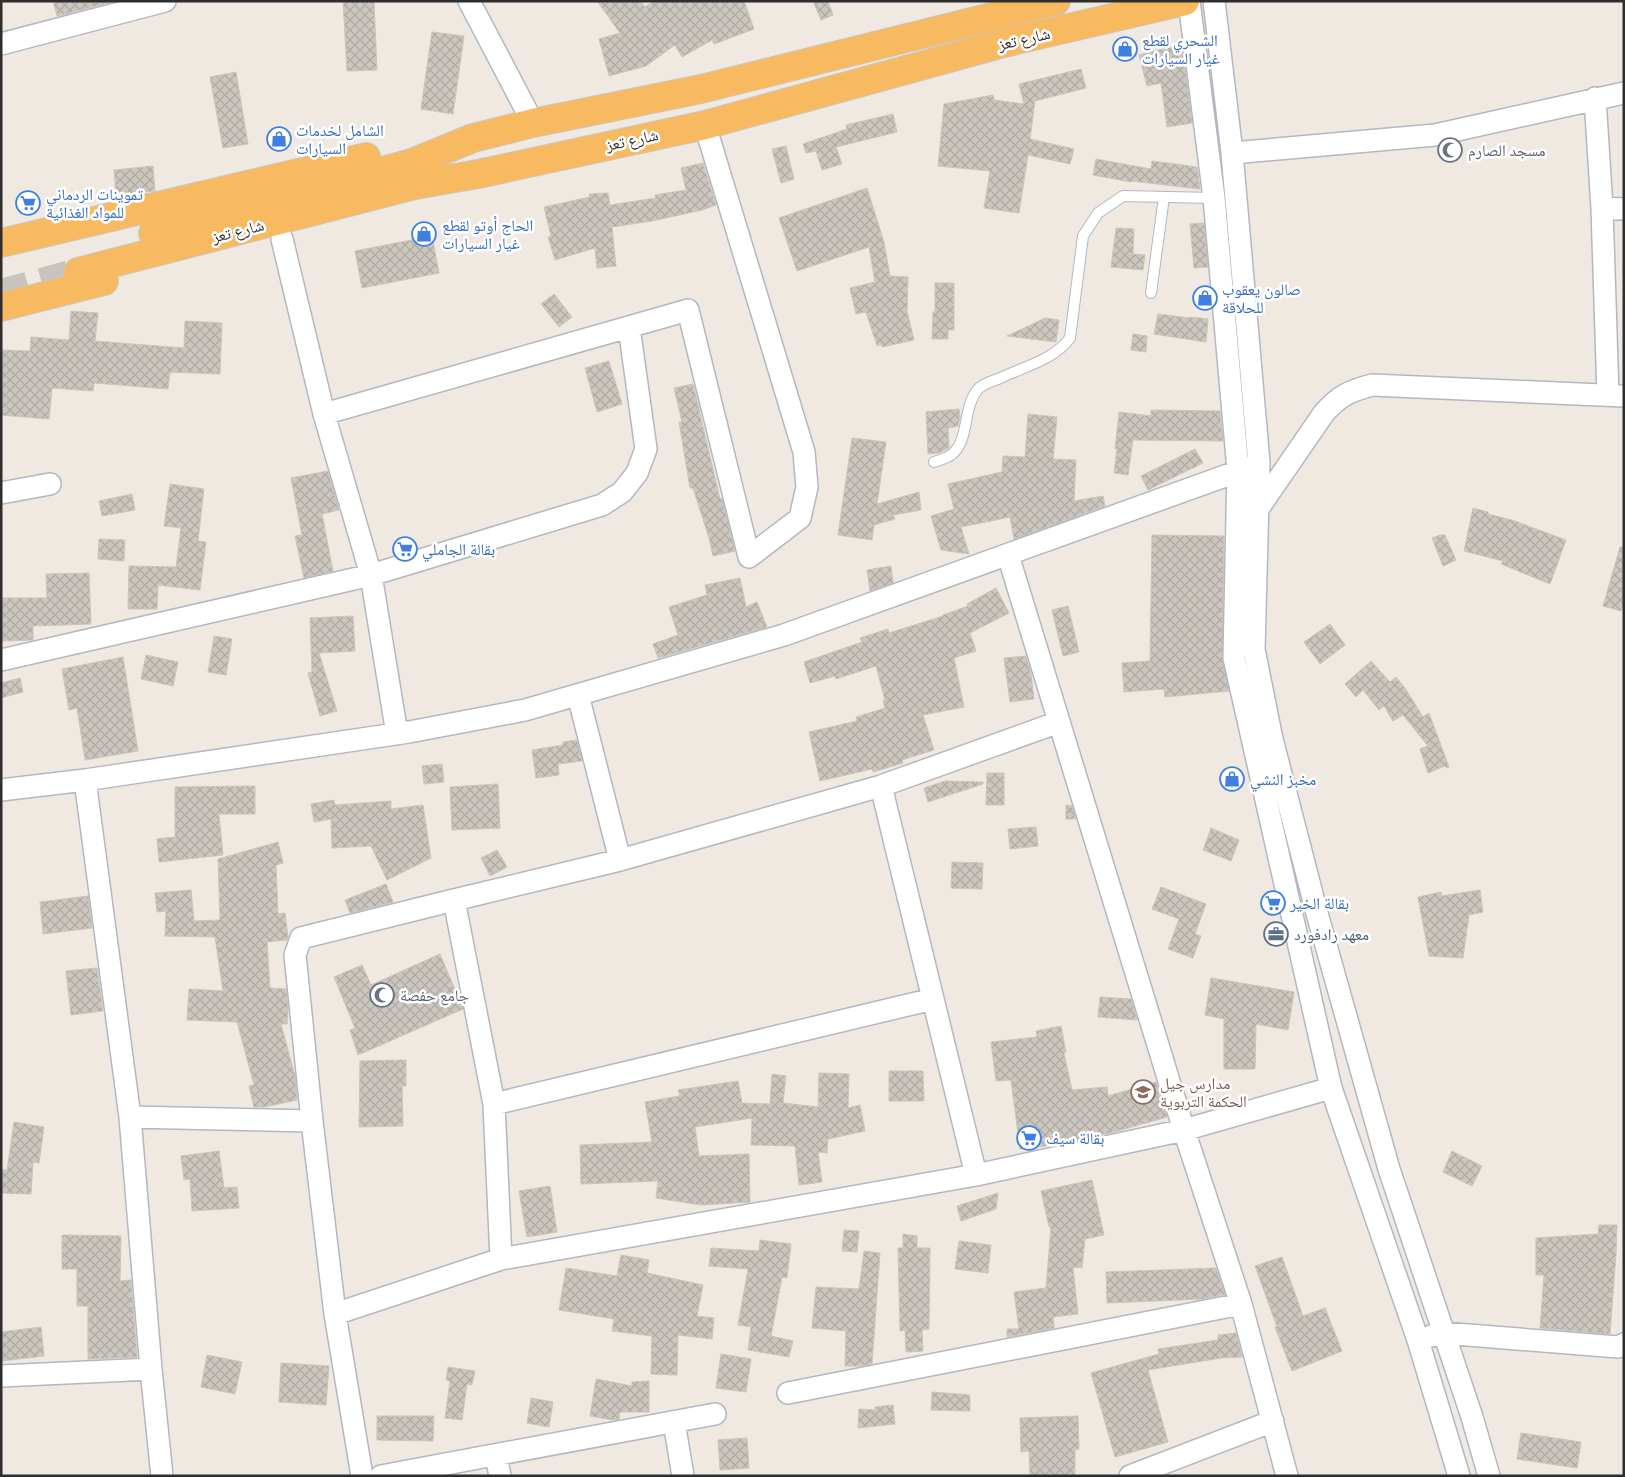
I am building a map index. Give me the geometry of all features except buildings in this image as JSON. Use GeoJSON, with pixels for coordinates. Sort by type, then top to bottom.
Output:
{"type":"FeatureCollection","features":[{"type":"Feature","properties":{"kind":"highway","name":"شارع تعز"},"geometry":{"type":"LineString","coordinates":[[1056,1],[701,89],[533,123],[473,138],[412,163],[75,264],[414,185],[478,174],[705,125],[1004,43],[1187,1]]}},
{"type":"Feature","properties":{"kind":"highway"},"geometry":{"type":"LineString","coordinates":[[998,16],[1004,43]]}},
{"type":"Feature","properties":{"kind":"highway"},"geometry":{"type":"LineString","coordinates":[[1,243],[408,147],[473,138]]}},
{"type":"Feature","properties":{"kind":"highway"},"geometry":{"type":"LineString","coordinates":[[1,307],[282,239],[420,202],[478,174]]}},
{"type":"Feature","properties":{"kind":"street"},"geometry":{"type":"LineString","coordinates":[[1,44],[165,1]]}},
{"type":"Feature","properties":{"kind":"street"},"geometry":{"type":"LineString","coordinates":[[469,1],[533,123]]}},
{"type":"Feature","properties":{"kind":"street"},"geometry":{"type":"LineString","coordinates":[[1187,1],[1214,198],[1238,470],[1234,658],[1331,1088],[1418,1340],[1459,1476]]}},
{"type":"Feature","properties":{"kind":"street"},"geometry":{"type":"LineString","coordinates":[[1214,1],[1232,153],[1259,464],[1254,649],[1272,739],[1318,918],[1389,1169],[1472,1417],[1489,1476]]}},
{"type":"Feature","properties":{"kind":"street"},"geometry":{"type":"LineString","coordinates":[[1232,153],[1435,135],[1624,93]]}},
{"type":"Feature","properties":{"kind":"street"},"geometry":{"type":"LineString","coordinates":[[1258,509],[1324,413],[1336,399],[1352,391],[1372,385],[1616,396],[1595,98]]}},
{"type":"Feature","properties":{"kind":"street"},"geometry":{"type":"LineString","coordinates":[[324,414],[688,310],[749,557],[800,518],[807,487],[804,452],[705,125]]}},
{"type":"Feature","properties":{"kind":"street"},"geometry":{"type":"LineString","coordinates":[[1602,208],[1624,209]]}},
{"type":"Feature","properties":{"kind":"street"},"geometry":{"type":"LineString","coordinates":[[282,239],[324,414],[371,575],[397,734]]}},
{"type":"Feature","properties":{"kind":"street"},"geometry":{"type":"LineString","coordinates":[[1,660],[371,575],[602,505],[622,492],[636,473],[646,449],[629,327]]}},
{"type":"Feature","properties":{"kind":"street"},"geometry":{"type":"LineString","coordinates":[[1,790],[85,780],[397,734],[525,710],[784,635],[1259,464]]}},
{"type":"Feature","properties":{"kind":"street"},"geometry":{"type":"LineString","coordinates":[[1,493],[50,484]]}},
{"type":"Feature","properties":{"kind":"street"},"geometry":{"type":"LineString","coordinates":[[1008,555],[1184,1130],[1241,1304],[1287,1476]]}},
{"type":"Feature","properties":{"kind":"street"},"geometry":{"type":"LineString","coordinates":[[578,695],[620,860]]}},
{"type":"Feature","properties":{"kind":"street"},"geometry":{"type":"LineString","coordinates":[[362,1476],[335,1314],[312,1121],[295,955],[301,938],[620,860],[880,786],[1059,722]]}},
{"type":"Feature","properties":{"kind":"street"},"geometry":{"type":"LineString","coordinates":[[85,780],[130,1117],[150,1370],[162,1476]]}},
{"type":"Feature","properties":{"kind":"street"},"geometry":{"type":"LineString","coordinates":[[880,786],[976,1175]]}},
{"type":"Feature","properties":{"kind":"street"},"geometry":{"type":"LineString","coordinates":[[454,900],[494,1104],[502,1259]]}},
{"type":"Feature","properties":{"kind":"street"},"geometry":{"type":"LineString","coordinates":[[494,1104],[933,999]]}},
{"type":"Feature","properties":{"kind":"street"},"geometry":{"type":"LineString","coordinates":[[335,1314],[502,1259],[976,1175],[1184,1130],[1331,1088]]}},
{"type":"Feature","properties":{"kind":"street"},"geometry":{"type":"LineString","coordinates":[[130,1117],[312,1121]]}},
{"type":"Feature","properties":{"kind":"street"},"geometry":{"type":"LineString","coordinates":[[788,1393],[1241,1304]]}},
{"type":"Feature","properties":{"kind":"street"},"geometry":{"type":"LineString","coordinates":[[1418,1340],[1443,1333],[1622,1351]]}},
{"type":"Feature","properties":{"kind":"street"},"geometry":{"type":"LineString","coordinates":[[1,1376],[150,1370]]}},
{"type":"Feature","properties":{"kind":"street"},"geometry":{"type":"LineString","coordinates":[[382,1476],[715,1414]]}},
{"type":"Feature","properties":{"kind":"street"},"geometry":{"type":"LineString","coordinates":[[1130,1476],[1272,1420]]}},
{"type":"Feature","properties":{"kind":"street"},"geometry":{"type":"LineString","coordinates":[[674,1422],[683,1476]]}},
{"type":"Feature","properties":{"kind":"street"},"geometry":{"type":"LineString","coordinates":[[496,1455],[500,1476]]}},
{"type":"Feature","properties":{"kind":"lane"},"geometry":{"type":"LineString","coordinates":[[934,462],[951,455],[956,450],[962,439],[970,400],[980,387],[1047,357],[1062,348],[1070,338],[1084,236],[1098,213],[1123,196],[1214,198]]}},
{"type":"Feature","properties":{"kind":"lane"},"geometry":{"type":"LineString","coordinates":[[1151,292],[1164,198]]}},
{"type":"Feature","properties":{"kind":"tunnel"},"geometry":{"type":"LineString","coordinates":[[1,293],[78,272]]}},
{"type":"Feature","properties":{"kind":"place","name":"الشحري لقطع غيار السيارات"},"geometry":{"type":"Point","coordinates":[1125,49]}},
{"type":"Feature","properties":{"kind":"place","name":"الشامل لخدمات السيارات"},"geometry":{"type":"Point","coordinates":[279,139]}},
{"type":"Feature","properties":{"kind":"place","name":"مسجد الصارم"},"geometry":{"type":"Point","coordinates":[1450,150]}},
{"type":"Feature","properties":{"kind":"place","name":"تموينات الردماني للمواد الغذائية"},"geometry":{"type":"Point","coordinates":[28,203]}},
{"type":"Feature","properties":{"kind":"place","name":"الحاج أوتو لقطع غيار السيارات"},"geometry":{"type":"Point","coordinates":[424,234]}},
{"type":"Feature","properties":{"kind":"place","name":"صالون يعقوب للحلاقة"},"geometry":{"type":"Point","coordinates":[1205,298]}},
{"type":"Feature","properties":{"kind":"place","name":"بقالة الجاملي"},"geometry":{"type":"Point","coordinates":[405,549]}},
{"type":"Feature","properties":{"kind":"place","name":"مخبز النشي"},"geometry":{"type":"Point","coordinates":[1232,779]}},
{"type":"Feature","properties":{"kind":"place","name":"بقالة الخير"},"geometry":{"type":"Point","coordinates":[1273,903]}},
{"type":"Feature","properties":{"kind":"place","name":"معهد رادفورد"},"geometry":{"type":"Point","coordinates":[1276,934]}},
{"type":"Feature","properties":{"kind":"place","name":"جامع حفصة"},"geometry":{"type":"Point","coordinates":[382,995]}},
{"type":"Feature","properties":{"kind":"place","name":"مدارس جيل الحكمة التربوية"},"geometry":{"type":"Point","coordinates":[1143,1092]}},
{"type":"Feature","properties":{"kind":"place","name":"بقالة سيف"},"geometry":{"type":"Point","coordinates":[1029,1138]}}]}
